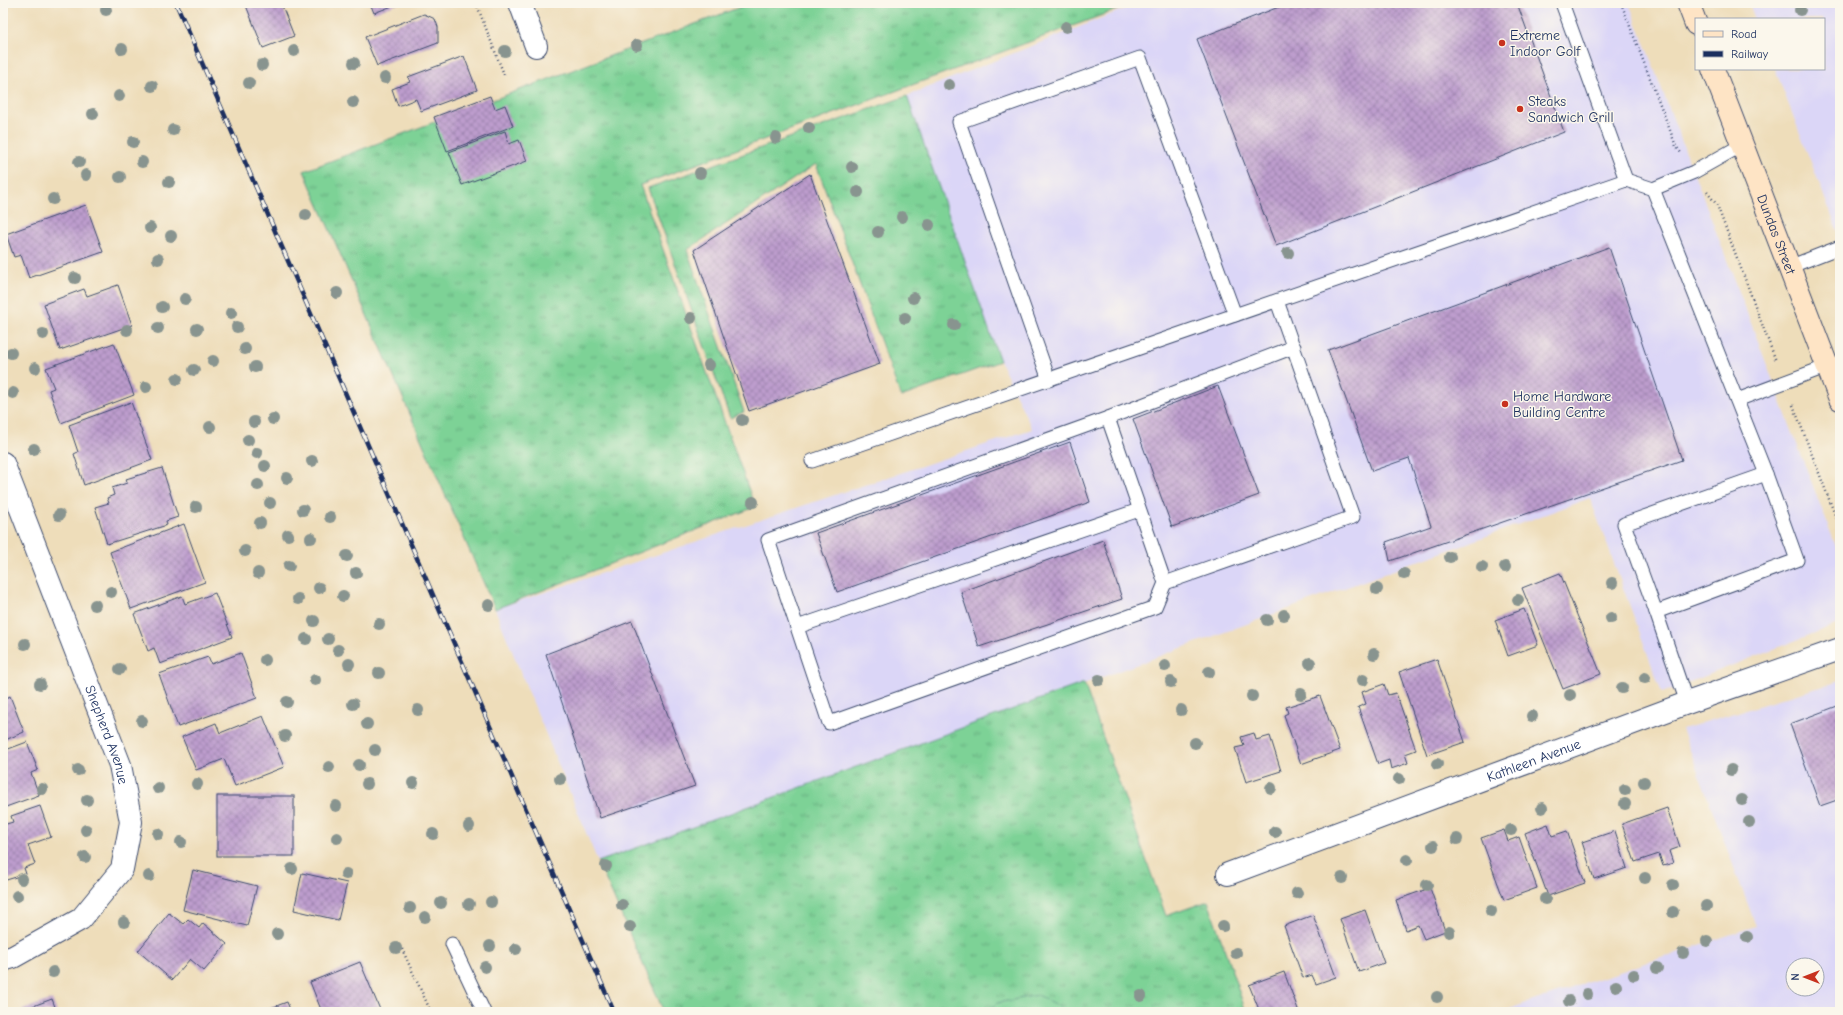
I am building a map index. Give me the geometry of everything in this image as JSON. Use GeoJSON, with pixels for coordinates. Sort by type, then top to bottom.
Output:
{"type":"FeatureCollection","features":[{"type":"Feature","properties":{"kind":"main road"},"geometry":{"type":"LineString","coordinates":[[1688,3],[1695,21]]}},
{"type":"Feature","properties":{"kind":"main road","name":"Dundas Street"},"geometry":{"type":"LineString","coordinates":[[1713,70],[1840,399]]}},
{"type":"Feature","properties":{"kind":"street"},"geometry":{"type":"LineString","coordinates":[[520,3],[536,46]]}},
{"type":"Feature","properties":{"kind":"street","name":"Shepherd Avenue"},"geometry":{"type":"LineString","coordinates":[[3,463],[120,765],[131,822],[122,868],[80,919],[3,960]]}},
{"type":"Feature","properties":{"kind":"street","name":"Kathleen Avenue"},"geometry":{"type":"LineString","coordinates":[[1228,874],[1687,703],[1840,649]]}},
{"type":"Feature","properties":{"kind":"lane"},"geometry":{"type":"LineString","coordinates":[[1562,3],[1626,180]]}},
{"type":"Feature","properties":{"kind":"lane"},"geometry":{"type":"LineString","coordinates":[[1049,380],[959,122],[1140,58],[1235,315]]}},
{"type":"Feature","properties":{"kind":"lane"},"geometry":{"type":"LineString","coordinates":[[812,462],[1626,180],[1653,188],[1694,172],[1742,145]]}},
{"type":"Feature","properties":{"kind":"lane"},"geometry":{"type":"LineString","coordinates":[[1653,188],[1766,474],[1797,560],[1656,612]]}},
{"type":"Feature","properties":{"kind":"lane"},"geometry":{"type":"LineString","coordinates":[[1789,267],[1840,247]]}},
{"type":"Feature","properties":{"kind":"lane"},"geometry":{"type":"LineString","coordinates":[[1165,584],[1353,517],[1277,301]]}},
{"type":"Feature","properties":{"kind":"lane"},"geometry":{"type":"LineString","coordinates":[[1108,418],[1165,584],[1155,607],[829,723],[768,540],[1108,418],[1294,347]]}},
{"type":"Feature","properties":{"kind":"lane"},"geometry":{"type":"LineString","coordinates":[[1737,400],[1828,366]]}},
{"type":"Feature","properties":{"kind":"lane"},"geometry":{"type":"LineString","coordinates":[[1687,703],[1624,524],[1766,474]]}},
{"type":"Feature","properties":{"kind":"lane"},"geometry":{"type":"LineString","coordinates":[[797,627],[1139,510]]}},
{"type":"Feature","properties":{"kind":"lane"},"geometry":{"type":"LineString","coordinates":[[452,944],[484,1012]]}},
{"type":"Feature","properties":{"kind":"path"},"geometry":{"type":"LineString","coordinates":[[476,3],[505,77]]}},
{"type":"Feature","properties":{"kind":"path"},"geometry":{"type":"LineString","coordinates":[[1621,3],[1676,146],[1717,205],[1840,528]]}},
{"type":"Feature","properties":{"kind":"path"},"geometry":{"type":"LineString","coordinates":[[402,950],[431,1012]]}},
{"type":"Feature","properties":{"kind":"shaded area"},"geometry":{"type":"Polygon","coordinates":[[[1139,3],[1629,3],[1840,557],[1840,623],[1662,693],[1590,498],[598,862],[495,609],[1032,429],[1000,361],[907,96],[1139,3]]]}},
{"type":"Feature","properties":{"kind":"shaded area"},"geometry":{"type":"Polygon","coordinates":[[[1749,3],[1840,3],[1840,237],[1775,70],[1825,70],[1825,18],[1755,18],[1749,3]]]}},
{"type":"Feature","properties":{"kind":"shaded area"},"geometry":{"type":"Polygon","coordinates":[[[1840,681],[1840,1012],[1510,1012],[1509,1009],[1756,926],[1682,729],[1840,681]]]}},
{"type":"Feature","properties":{"kind":"green space"},"geometry":{"type":"Polygon","coordinates":[[[751,3],[1135,3],[640,185],[755,507],[495,609],[304,171],[751,3]]]}},
{"type":"Feature","properties":{"kind":"green space"},"geometry":{"type":"Polygon","coordinates":[[[907,96],[1000,361],[901,397],[816,164],[687,250],[744,412],[730,418],[648,188],[907,96]]]}},
{"type":"Feature","properties":{"kind":"green space"},"geometry":{"type":"Polygon","coordinates":[[[1084,683],[1166,916],[1208,901],[1246,1012],[664,1012],[598,862],[1084,683]]]}},
{"type":"Feature","properties":{"kind":"green space"},"geometry":{"type":"Polygon","coordinates":[[[1038,995],[1060,1007],[1063,1012],[989,1012],[997,1003],[1038,995]]]}},
{"type":"Feature","properties":{"kind":"building"},"geometry":{"type":"Polygon","coordinates":[[[245,3],[281,3],[294,36],[263,48],[245,3]]]}},
{"type":"Feature","properties":{"kind":"building"},"geometry":{"type":"Polygon","coordinates":[[[370,3],[400,3],[374,13],[370,3]]]}},
{"type":"Feature","properties":{"kind":"building"},"geometry":{"type":"Polygon","coordinates":[[[1289,3],[1517,3],[1564,132],[1276,246],[1197,39],[1289,3]]]}},
{"type":"Feature","properties":{"kind":"building"},"geometry":{"type":"Polygon","coordinates":[[[424,14],[435,19],[438,27],[438,43],[377,66],[365,37],[424,14]]]}},
{"type":"Feature","properties":{"kind":"building"},"geometry":{"type":"Polygon","coordinates":[[[464,56],[477,90],[421,111],[416,99],[398,106],[392,89],[410,82],[408,77],[464,56]]]}},
{"type":"Feature","properties":{"kind":"building"},"geometry":{"type":"Polygon","coordinates":[[[490,96],[495,109],[505,105],[513,126],[447,151],[434,117],[490,96]]]}},
{"type":"Feature","properties":{"kind":"building"},"geometry":{"type":"Polygon","coordinates":[[[505,131],[509,144],[519,140],[527,161],[462,185],[449,152],[505,131]]]}},
{"type":"Feature","properties":{"kind":"building"},"geometry":{"type":"Polygon","coordinates":[[[810,174],[880,364],[749,411],[694,250],[810,174]]]}},
{"type":"Feature","properties":{"kind":"building"},"geometry":{"type":"Polygon","coordinates":[[[86,205],[103,252],[29,278],[21,255],[14,257],[6,234],[86,205]]]}},
{"type":"Feature","properties":{"kind":"building","name":"Home Hardware Building Centre"},"geometry":{"type":"Polygon","coordinates":[[[1609,247],[1682,460],[1390,561],[1386,542],[1431,526],[1409,458],[1372,471],[1328,350],[1609,247]]]}},
{"type":"Feature","properties":{"kind":"building"},"geometry":{"type":"Polygon","coordinates":[[[118,285],[132,325],[60,350],[44,304],[84,289],[87,296],[118,285]]]}},
{"type":"Feature","properties":{"kind":"building"},"geometry":{"type":"Polygon","coordinates":[[[114,343],[134,395],[61,423],[49,390],[54,388],[46,368],[114,343]]]}},
{"type":"Feature","properties":{"kind":"building"},"geometry":{"type":"Polygon","coordinates":[[[1218,386],[1259,495],[1172,527],[1133,419],[1218,386]]]}},
{"type":"Feature","properties":{"kind":"building"},"geometry":{"type":"Polygon","coordinates":[[[131,402],[152,460],[84,485],[74,454],[78,452],[69,425],[131,402]]]}},
{"type":"Feature","properties":{"kind":"building"},"geometry":{"type":"Polygon","coordinates":[[[1070,442],[1090,502],[837,592],[816,533],[1070,442]]]}},
{"type":"Feature","properties":{"kind":"building"},"geometry":{"type":"Polygon","coordinates":[[[162,468],[178,517],[166,521],[167,525],[107,544],[95,507],[109,503],[107,498],[114,495],[112,488],[127,483],[126,479],[162,468]]]}},
{"type":"Feature","properties":{"kind":"building"},"geometry":{"type":"Polygon","coordinates":[[[184,524],[205,582],[131,609],[110,552],[184,524]]]}},
{"type":"Feature","properties":{"kind":"building"},"geometry":{"type":"Polygon","coordinates":[[[1103,540],[1122,599],[979,647],[961,592],[1103,540]]]}},
{"type":"Feature","properties":{"kind":"building"},"geometry":{"type":"Polygon","coordinates":[[[1560,573],[1601,674],[1563,689],[1522,588],[1560,573]]]}},
{"type":"Feature","properties":{"kind":"building"},"geometry":{"type":"Polygon","coordinates":[[[215,593],[232,637],[160,664],[154,648],[148,651],[134,614],[182,596],[185,604],[215,593]]]}},
{"type":"Feature","properties":{"kind":"building"},"geometry":{"type":"Polygon","coordinates":[[[1524,609],[1538,645],[1508,656],[1495,620],[1524,609]]]}},
{"type":"Feature","properties":{"kind":"building"},"geometry":{"type":"Polygon","coordinates":[[[632,621],[695,786],[600,818],[546,654],[632,621]]]}},
{"type":"Feature","properties":{"kind":"building"},"geometry":{"type":"Polygon","coordinates":[[[241,653],[257,698],[178,727],[159,674],[208,657],[211,664],[241,653]]]}},
{"type":"Feature","properties":{"kind":"building"},"geometry":{"type":"Polygon","coordinates":[[[1437,659],[1465,742],[1427,755],[1399,672],[1437,659]]]}},
{"type":"Feature","properties":{"kind":"building"},"geometry":{"type":"Polygon","coordinates":[[[1384,684],[1388,695],[1396,693],[1416,750],[1405,754],[1408,763],[1391,769],[1389,760],[1378,764],[1358,707],[1366,704],[1362,692],[1384,684]]]}},
{"type":"Feature","properties":{"kind":"building"},"geometry":{"type":"Polygon","coordinates":[[[3,696],[4,699],[10,696],[24,732],[3,741],[3,696]]]}},
{"type":"Feature","properties":{"kind":"building"},"geometry":{"type":"Polygon","coordinates":[[[1320,696],[1340,750],[1301,764],[1284,715],[1288,713],[1286,707],[1320,696]]]}},
{"type":"Feature","properties":{"kind":"building"},"geometry":{"type":"Polygon","coordinates":[[[1840,705],[1840,799],[1820,806],[1790,724],[1840,705]]]}},
{"type":"Feature","properties":{"kind":"building"},"geometry":{"type":"Polygon","coordinates":[[[263,716],[284,767],[235,786],[224,759],[196,770],[182,737],[216,723],[220,733],[263,716]]]}},
{"type":"Feature","properties":{"kind":"building"},"geometry":{"type":"Polygon","coordinates":[[[1254,733],[1256,740],[1270,736],[1281,771],[1246,782],[1235,748],[1244,746],[1241,737],[1254,733]]]}},
{"type":"Feature","properties":{"kind":"building"},"geometry":{"type":"Polygon","coordinates":[[[27,742],[38,770],[31,773],[39,795],[3,808],[3,751],[27,742]]]}},
{"type":"Feature","properties":{"kind":"building"},"geometry":{"type":"Polygon","coordinates":[[[217,796],[294,796],[294,856],[217,856],[217,796]]]}},
{"type":"Feature","properties":{"kind":"building"},"geometry":{"type":"Polygon","coordinates":[[[40,806],[51,837],[28,845],[35,864],[24,868],[26,874],[3,881],[3,825],[13,822],[11,816],[40,806]]]}},
{"type":"Feature","properties":{"kind":"building"},"geometry":{"type":"Polygon","coordinates":[[[1667,808],[1680,847],[1669,851],[1673,863],[1663,866],[1659,854],[1635,862],[1622,824],[1667,808]]]}},
{"type":"Feature","properties":{"kind":"building"},"geometry":{"type":"Polygon","coordinates":[[[1548,824],[1552,836],[1567,831],[1585,883],[1548,896],[1525,833],[1548,824]]]}},
{"type":"Feature","properties":{"kind":"building"},"geometry":{"type":"Polygon","coordinates":[[[1504,830],[1508,841],[1519,837],[1537,888],[1504,900],[1481,838],[1504,830]]]}},
{"type":"Feature","properties":{"kind":"building"},"geometry":{"type":"Polygon","coordinates":[[[1615,831],[1627,868],[1594,879],[1582,842],[1615,831]]]}},
{"type":"Feature","properties":{"kind":"building"},"geometry":{"type":"Polygon","coordinates":[[[193,870],[257,886],[247,926],[183,910],[193,870]]]}},
{"type":"Feature","properties":{"kind":"building"},"geometry":{"type":"Polygon","coordinates":[[[302,873],[347,883],[338,920],[294,910],[302,873]]]}},
{"type":"Feature","properties":{"kind":"building"},"geometry":{"type":"Polygon","coordinates":[[[1430,888],[1445,931],[1424,939],[1418,925],[1406,930],[1396,900],[1430,888]]]}},
{"type":"Feature","properties":{"kind":"building"},"geometry":{"type":"Polygon","coordinates":[[[1365,910],[1384,963],[1359,972],[1340,919],[1365,910]]]}},
{"type":"Feature","properties":{"kind":"building"},"geometry":{"type":"Polygon","coordinates":[[[169,913],[183,924],[188,919],[199,928],[203,923],[227,944],[204,971],[190,959],[172,980],[138,951],[169,913]]]}},
{"type":"Feature","properties":{"kind":"building"},"geometry":{"type":"Polygon","coordinates":[[[1313,915],[1336,977],[1316,984],[1312,975],[1303,978],[1284,926],[1313,915]]]}},
{"type":"Feature","properties":{"kind":"building"},"geometry":{"type":"Polygon","coordinates":[[[360,962],[381,1012],[322,1012],[310,982],[360,962]]]}},
{"type":"Feature","properties":{"kind":"building"},"geometry":{"type":"Polygon","coordinates":[[[1284,972],[1299,1012],[1260,1012],[1249,985],[1284,972]]]}},
{"type":"Feature","properties":{"kind":"building"},"geometry":{"type":"Polygon","coordinates":[[[52,999],[57,1012],[17,1012],[52,999]]]}},
{"type":"Feature","properties":{"kind":"building"},"geometry":{"type":"Polygon","coordinates":[[[287,1002],[291,1012],[260,1012],[287,1002]]]}},
{"type":"Feature","properties":{"kind":"railway"},"geometry":{"type":"LineString","coordinates":[[176,3],[614,1012]]}},
{"type":"Feature","properties":{"kind":"place","name":"Extreme Indoor Golf"},"geometry":{"type":"Point","coordinates":[1502,43]}},
{"type":"Feature","properties":{"kind":"place","name":"Steaks Sandwich Grill"},"geometry":{"type":"Point","coordinates":[1520,109]}},
{"type":"Feature","properties":{"kind":"place","name":"Home Hardware Building Centre"},"geometry":{"type":"Point","coordinates":[1505,404]}}]}
